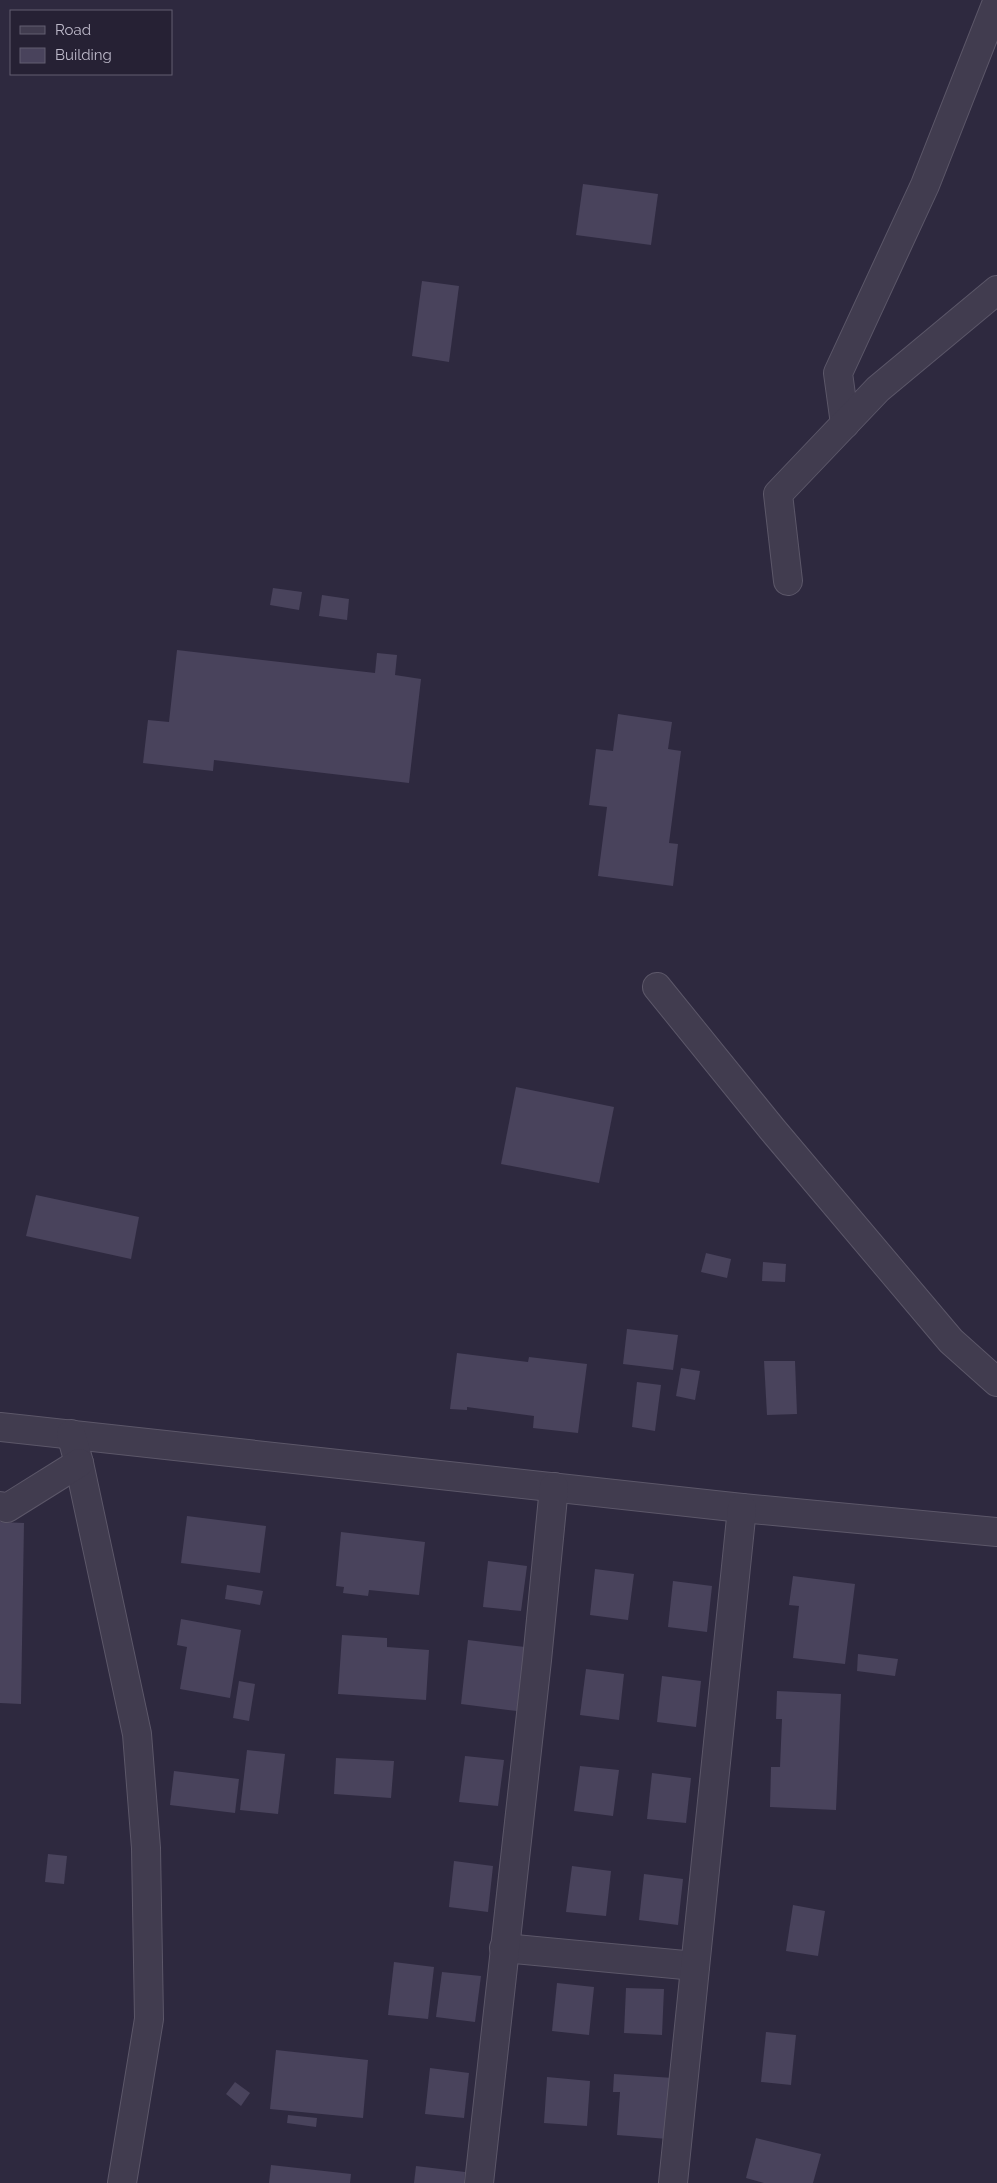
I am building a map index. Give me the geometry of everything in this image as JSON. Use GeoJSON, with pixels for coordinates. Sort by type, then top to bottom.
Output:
{"type":"FeatureCollection","features":[{"type":"Feature","properties":{"kind":"street"},"geometry":{"type":"LineString","coordinates":[[845,424],[838,373],[924,185],[997,2]]}},
{"type":"Feature","properties":{"kind":"street"},"geometry":{"type":"LineString","coordinates":[[788,581],[778,494],[878,389],[997,290]]}},
{"type":"Feature","properties":{"kind":"street"},"geometry":{"type":"LineString","coordinates":[[657,987],[772,1129],[951,1341],[997,1382]]}},
{"type":"Feature","properties":{"kind":"street"},"geometry":{"type":"LineString","coordinates":[[0,1427],[742,1508],[997,1532]]}},
{"type":"Feature","properties":{"kind":"street"},"geometry":{"type":"LineString","coordinates":[[71,1434],[80,1463],[137,1734],[146,1848],[149,2019],[122,2183]]}},
{"type":"Feature","properties":{"kind":"street"},"geometry":{"type":"LineString","coordinates":[[0,1506],[7,1508],[80,1463]]}},
{"type":"Feature","properties":{"kind":"street"},"geometry":{"type":"LineString","coordinates":[[479,2183],[554,1487]]}},
{"type":"Feature","properties":{"kind":"street"},"geometry":{"type":"LineString","coordinates":[[673,2183],[742,1508]]}},
{"type":"Feature","properties":{"kind":"street"},"geometry":{"type":"LineString","coordinates":[[504,1948],[695,1966]]}},
{"type":"Feature","properties":{"kind":"building"},"geometry":{"type":"Polygon","coordinates":[[[583,184],[658,194],[651,245],[576,235],[583,184]]]}},
{"type":"Feature","properties":{"kind":"building"},"geometry":{"type":"Polygon","coordinates":[[[422,281],[459,286],[449,362],[412,356],[422,281]]]}},
{"type":"Feature","properties":{"kind":"building"},"geometry":{"type":"Polygon","coordinates":[[[273,588],[302,592],[299,610],[270,605],[273,588]]]}},
{"type":"Feature","properties":{"kind":"building"},"geometry":{"type":"Polygon","coordinates":[[[322,595],[349,599],[347,620],[319,616],[322,595]]]}},
{"type":"Feature","properties":{"kind":"building"},"geometry":{"type":"Polygon","coordinates":[[[177,650],[375,673],[377,653],[397,655],[395,675],[421,679],[409,783],[214,760],[213,771],[143,763],[148,720],[169,722],[177,650]]]}},
{"type":"Feature","properties":{"kind":"building"},"geometry":{"type":"Polygon","coordinates":[[[618,714],[672,722],[668,749],[681,751],[669,843],[678,844],[673,886],[598,876],[607,807],[589,805],[596,749],[613,751],[618,714]]]}},
{"type":"Feature","properties":{"kind":"building"},"geometry":{"type":"Polygon","coordinates":[[[516,1087],[614,1107],[599,1183],[501,1164],[516,1087]]]}},
{"type":"Feature","properties":{"kind":"building"},"geometry":{"type":"Polygon","coordinates":[[[36,1195],[139,1217],[131,1259],[26,1236],[36,1195]]]}},
{"type":"Feature","properties":{"kind":"building"},"geometry":{"type":"Polygon","coordinates":[[[706,1253],[731,1259],[727,1278],[701,1272],[706,1253]]]}},
{"type":"Feature","properties":{"kind":"building"},"geometry":{"type":"Polygon","coordinates":[[[763,1262],[786,1264],[785,1282],[762,1281],[763,1262]]]}},
{"type":"Feature","properties":{"kind":"building"},"geometry":{"type":"Polygon","coordinates":[[[627,1329],[678,1335],[673,1370],[623,1364],[627,1329]]]}},
{"type":"Feature","properties":{"kind":"building"},"geometry":{"type":"Polygon","coordinates":[[[457,1353],[528,1362],[529,1357],[587,1364],[578,1433],[533,1428],[534,1416],[467,1407],[467,1410],[450,1409],[457,1353]]]}},
{"type":"Feature","properties":{"kind":"building"},"geometry":{"type":"Polygon","coordinates":[[[764,1361],[795,1361],[797,1414],[767,1415],[764,1361]]]}},
{"type":"Feature","properties":{"kind":"building"},"geometry":{"type":"Polygon","coordinates":[[[681,1368],[700,1371],[695,1400],[676,1396],[681,1368]]]}},
{"type":"Feature","properties":{"kind":"building"},"geometry":{"type":"Polygon","coordinates":[[[637,1382],[661,1385],[655,1431],[632,1427],[637,1382]]]}},
{"type":"Feature","properties":{"kind":"building"},"geometry":{"type":"Polygon","coordinates":[[[187,1516],[266,1526],[260,1573],[181,1563],[187,1516]]]}},
{"type":"Feature","properties":{"kind":"building"},"geometry":{"type":"Polygon","coordinates":[[[0,1522],[24,1523],[21,1704],[0,1703],[0,1522]]]}},
{"type":"Feature","properties":{"kind":"building"},"geometry":{"type":"Polygon","coordinates":[[[341,1532],[425,1542],[419,1595],[369,1590],[368,1596],[343,1593],[344,1587],[336,1586],[341,1532]]]}},
{"type":"Feature","properties":{"kind":"building"},"geometry":{"type":"Polygon","coordinates":[[[488,1561],[527,1566],[521,1611],[483,1607],[488,1561]]]}},
{"type":"Feature","properties":{"kind":"building"},"geometry":{"type":"Polygon","coordinates":[[[595,1569],[634,1574],[628,1620],[590,1615],[595,1569]]]}},
{"type":"Feature","properties":{"kind":"building"},"geometry":{"type":"Polygon","coordinates":[[[793,1576],[855,1584],[845,1664],[793,1658],[799,1606],[789,1605],[793,1576]]]}},
{"type":"Feature","properties":{"kind":"building"},"geometry":{"type":"Polygon","coordinates":[[[673,1581],[712,1586],[707,1632],[668,1627],[673,1581]]]}},
{"type":"Feature","properties":{"kind":"building"},"geometry":{"type":"Polygon","coordinates":[[[227,1585],[263,1591],[260,1605],[225,1599],[227,1585]]]}},
{"type":"Feature","properties":{"kind":"building"},"geometry":{"type":"Polygon","coordinates":[[[181,1619],[241,1630],[230,1698],[180,1689],[187,1647],[177,1645],[181,1619]]]}},
{"type":"Feature","properties":{"kind":"building"},"geometry":{"type":"Polygon","coordinates":[[[342,1635],[387,1638],[387,1647],[429,1650],[426,1700],[338,1694],[342,1635]]]}},
{"type":"Feature","properties":{"kind":"building"},"geometry":{"type":"Polygon","coordinates":[[[468,1640],[525,1647],[517,1711],[461,1704],[468,1640]]]}},
{"type":"Feature","properties":{"kind":"building"},"geometry":{"type":"Polygon","coordinates":[[[858,1654],[898,1659],[895,1676],[857,1671],[858,1654]]]}},
{"type":"Feature","properties":{"kind":"building"},"geometry":{"type":"Polygon","coordinates":[[[586,1669],[624,1674],[619,1720],[580,1715],[586,1669]]]}},
{"type":"Feature","properties":{"kind":"building"},"geometry":{"type":"Polygon","coordinates":[[[662,1676],[701,1681],[696,1727],[657,1722],[662,1676]]]}},
{"type":"Feature","properties":{"kind":"building"},"geometry":{"type":"Polygon","coordinates":[[[239,1681],[255,1684],[249,1721],[233,1718],[239,1681]]]}},
{"type":"Feature","properties":{"kind":"building"},"geometry":{"type":"Polygon","coordinates":[[[777,1691],[841,1694],[836,1810],[770,1807],[771,1767],[780,1767],[782,1719],[776,1719],[777,1691]]]}},
{"type":"Feature","properties":{"kind":"building"},"geometry":{"type":"Polygon","coordinates":[[[247,1750],[285,1754],[278,1814],[240,1810],[247,1750]]]}},
{"type":"Feature","properties":{"kind":"building"},"geometry":{"type":"Polygon","coordinates":[[[465,1756],[504,1760],[498,1806],[459,1802],[465,1756]]]}},
{"type":"Feature","properties":{"kind":"building"},"geometry":{"type":"Polygon","coordinates":[[[336,1758],[394,1761],[391,1798],[334,1794],[336,1758]]]}},
{"type":"Feature","properties":{"kind":"building"},"geometry":{"type":"Polygon","coordinates":[[[580,1766],[619,1770],[613,1816],[574,1811],[580,1766]]]}},
{"type":"Feature","properties":{"kind":"building"},"geometry":{"type":"Polygon","coordinates":[[[174,1771],[239,1779],[235,1813],[170,1805],[174,1771]]]}},
{"type":"Feature","properties":{"kind":"building"},"geometry":{"type":"Polygon","coordinates":[[[652,1773],[691,1778],[686,1823],[647,1819],[652,1773]]]}},
{"type":"Feature","properties":{"kind":"building"},"geometry":{"type":"Polygon","coordinates":[[[48,1854],[67,1856],[64,1884],[45,1882],[48,1854]]]}},
{"type":"Feature","properties":{"kind":"building"},"geometry":{"type":"Polygon","coordinates":[[[454,1861],[493,1866],[488,1912],[449,1907],[454,1861]]]}},
{"type":"Feature","properties":{"kind":"building"},"geometry":{"type":"Polygon","coordinates":[[[572,1866],[611,1871],[606,1916],[566,1912],[572,1866]]]}},
{"type":"Feature","properties":{"kind":"building"},"geometry":{"type":"Polygon","coordinates":[[[644,1874],[683,1879],[678,1925],[639,1920],[644,1874]]]}},
{"type":"Feature","properties":{"kind":"building"},"geometry":{"type":"Polygon","coordinates":[[[793,1905],[825,1911],[818,1956],[786,1951],[793,1905]]]}},
{"type":"Feature","properties":{"kind":"building"},"geometry":{"type":"Polygon","coordinates":[[[394,1962],[434,1967],[428,2019],[388,2015],[394,1962]]]}},
{"type":"Feature","properties":{"kind":"building"},"geometry":{"type":"Polygon","coordinates":[[[442,1972],[481,1976],[475,2022],[436,2017],[442,1972]]]}},
{"type":"Feature","properties":{"kind":"building"},"geometry":{"type":"Polygon","coordinates":[[[557,1983],[594,1987],[589,2035],[552,2031],[557,1983]]]}},
{"type":"Feature","properties":{"kind":"building"},"geometry":{"type":"Polygon","coordinates":[[[626,1988],[664,1989],[662,2035],[624,2033],[626,1988]]]}},
{"type":"Feature","properties":{"kind":"building"},"geometry":{"type":"Polygon","coordinates":[[[766,2032],[796,2035],[791,2085],[761,2082],[766,2032]]]}},
{"type":"Feature","properties":{"kind":"building"},"geometry":{"type":"Polygon","coordinates":[[[276,2050],[368,2060],[363,2118],[270,2109],[276,2050]]]}},
{"type":"Feature","properties":{"kind":"building"},"geometry":{"type":"Polygon","coordinates":[[[430,2068],[469,2073],[464,2118],[425,2114],[430,2068]]]}},
{"type":"Feature","properties":{"kind":"building"},"geometry":{"type":"Polygon","coordinates":[[[614,2074],[673,2078],[668,2139],[617,2135],[620,2092],[613,2092],[614,2074]]]}},
{"type":"Feature","properties":{"kind":"building"},"geometry":{"type":"Polygon","coordinates":[[[547,2077],[590,2081],[587,2126],[544,2123],[547,2077]]]}},
{"type":"Feature","properties":{"kind":"building"},"geometry":{"type":"Polygon","coordinates":[[[235,2082],[250,2093],[241,2106],[226,2094],[235,2082]]]}},
{"type":"Feature","properties":{"kind":"building"},"geometry":{"type":"Polygon","coordinates":[[[288,2115],[317,2118],[316,2127],[287,2123],[288,2115]]]}},
{"type":"Feature","properties":{"kind":"building"},"geometry":{"type":"Polygon","coordinates":[[[756,2138],[821,2154],[813,2183],[764,2183],[746,2178],[756,2138]]]}},
{"type":"Feature","properties":{"kind":"building"},"geometry":{"type":"Polygon","coordinates":[[[271,2165],[351,2174],[350,2183],[269,2183],[271,2165]]]}},
{"type":"Feature","properties":{"kind":"building"},"geometry":{"type":"Polygon","coordinates":[[[416,2166],[465,2172],[464,2183],[414,2183],[416,2166]]]}}]}
